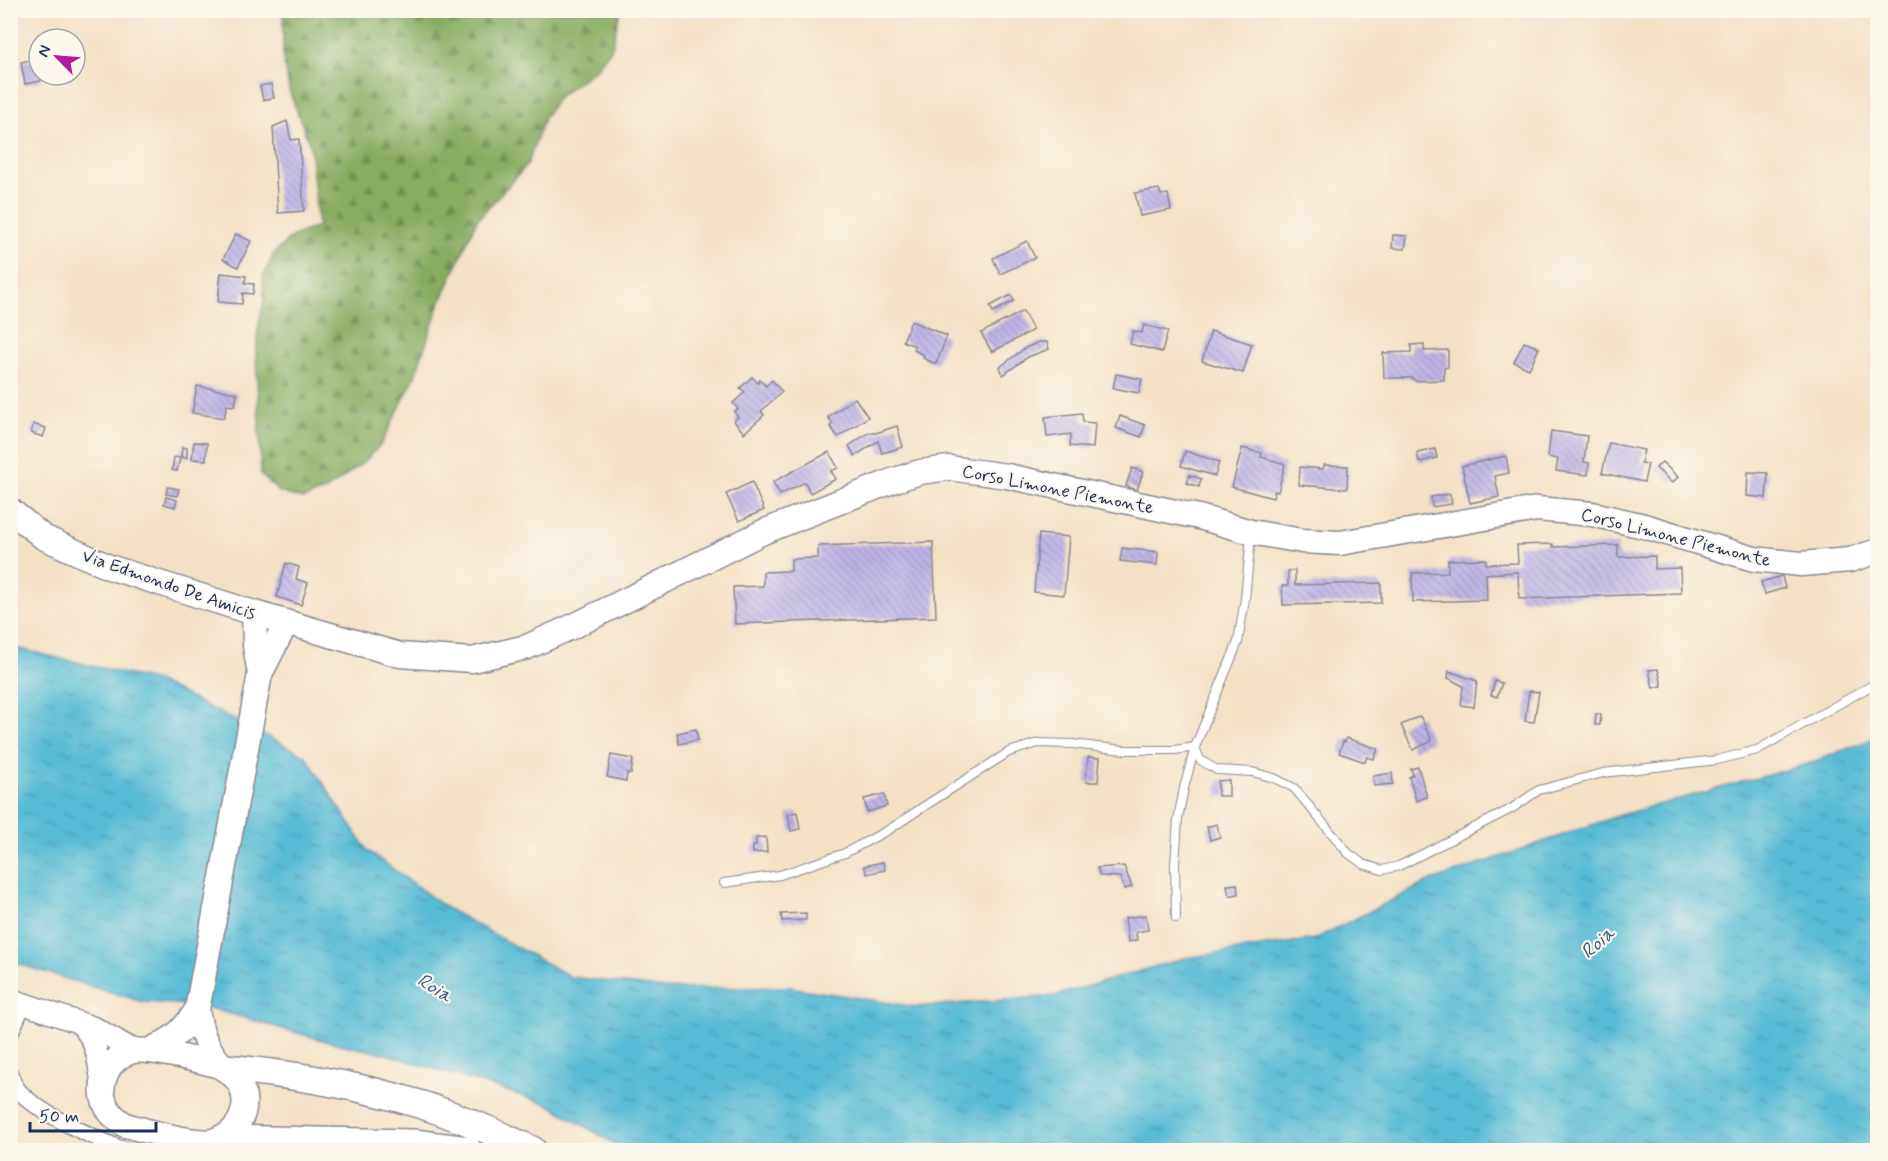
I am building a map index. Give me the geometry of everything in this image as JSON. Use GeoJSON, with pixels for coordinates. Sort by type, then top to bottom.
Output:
{"type":"FeatureCollection","features":[{"type":"Feature","properties":{"kind":"highway"},"geometry":{"type":"LineString","coordinates":[[225,1068],[348,1085],[423,1105],[496,1133],[532,1150]]}},
{"type":"Feature","properties":{"kind":"highway"},"geometry":{"type":"LineString","coordinates":[[221,1139],[414,1143],[468,1150]]}},
{"type":"Feature","properties":{"kind":"main road","name":"Corso Limone Piemonte"},"geometry":{"type":"LineString","coordinates":[[269,618],[400,655],[472,660],[527,647],[763,532],[892,481],[920,472],[950,468],[1018,478],[1199,517],[1251,532],[1302,541],[1340,543],[1537,509],[1592,514],[1623,521],[1754,559],[1802,564],[1850,560],[1878,551]]}},
{"type":"Feature","properties":{"kind":"main road","name":"Via Edmondo De Amicis"},"geometry":{"type":"LineString","coordinates":[[10,510],[43,537],[109,567],[269,618]]}},
{"type":"Feature","properties":{"kind":"main road"},"geometry":{"type":"LineString","coordinates":[[260,674],[255,646],[269,618]]}},
{"type":"Feature","properties":{"kind":"main road"},"geometry":{"type":"LineString","coordinates":[[196,1010],[201,1032],[208,1047],[225,1068],[235,1076],[243,1090],[245,1104],[239,1123],[221,1139],[202,1142],[125,1125],[114,1118],[107,1108],[102,1084],[113,1062],[123,1054],[141,1051],[173,1039],[187,1025],[196,1010],[269,618]]}},
{"type":"Feature","properties":{"kind":"main road"},"geometry":{"type":"LineString","coordinates":[[141,1051],[225,1068]]}},
{"type":"Feature","properties":{"kind":"street"},"geometry":{"type":"LineString","coordinates":[[10,1034],[17,1001],[95,1028],[141,1051]]}},
{"type":"Feature","properties":{"kind":"street"},"geometry":{"type":"LineString","coordinates":[[79,1022],[89,1032],[95,1043],[102,1084]]}},
{"type":"Feature","properties":{"kind":"street"},"geometry":{"type":"LineString","coordinates":[[10,1074],[15,1086],[30,1101],[85,1134],[124,1150]]}},
{"type":"Feature","properties":{"kind":"lane"},"geometry":{"type":"LineString","coordinates":[[1176,918],[1175,865],[1178,819],[1184,788],[1195,747],[1238,642],[1245,599],[1251,532]]}},
{"type":"Feature","properties":{"kind":"lane"},"geometry":{"type":"LineString","coordinates":[[1195,747],[1200,760],[1217,770],[1252,772],[1274,778],[1294,788],[1348,854],[1363,864],[1382,870],[1399,866],[1501,814],[1539,790],[1603,772],[1717,760],[1757,750],[1878,682]]}},
{"type":"Feature","properties":{"kind":"lane"},"geometry":{"type":"LineString","coordinates":[[724,883],[780,875],[845,853],[890,830],[1009,752],[1038,743],[1124,750],[1175,750],[1195,747]]}},
{"type":"Feature","properties":{"kind":"green space"},"geometry":{"type":"Polygon","coordinates":[[[283,11],[620,11],[612,48],[597,68],[558,97],[544,118],[527,165],[477,220],[438,308],[414,379],[381,444],[364,462],[326,490],[303,499],[279,492],[261,475],[256,354],[258,328],[264,301],[263,277],[274,253],[293,236],[318,226],[310,145],[289,90],[283,58],[283,11]]]}},
{"type":"Feature","properties":{"kind":"water","name":"Roia"},"geometry":{"type":"Polygon","coordinates":[[[11,647],[156,681],[305,755],[367,850],[448,909],[571,977],[665,989],[789,987],[916,1007],[1054,996],[1185,958],[1315,939],[1426,883],[1620,815],[1805,765],[1877,737],[1877,1150],[625,1150],[548,1104],[386,1054],[326,1041],[202,1006],[143,1002],[11,962],[11,647]]]}},
{"type":"Feature","properties":{"kind":"building"},"geometry":{"type":"Polygon","coordinates":[[[27,61],[27,84],[25,84],[21,62],[27,61]]]}},
{"type":"Feature","properties":{"kind":"building"},"geometry":{"type":"Polygon","coordinates":[[[271,84],[274,98],[263,100],[260,86],[271,84]]]}},
{"type":"Feature","properties":{"kind":"building"},"geometry":{"type":"Polygon","coordinates":[[[287,121],[291,140],[299,139],[304,211],[278,213],[273,127],[287,121]]]}},
{"type":"Feature","properties":{"kind":"building"},"geometry":{"type":"Polygon","coordinates":[[[1159,189],[1161,195],[1168,194],[1171,210],[1140,216],[1135,193],[1159,189]]]}},
{"type":"Feature","properties":{"kind":"building"},"geometry":{"type":"Polygon","coordinates":[[[236,234],[251,241],[238,267],[223,259],[236,234]]]}},
{"type":"Feature","properties":{"kind":"building"},"geometry":{"type":"Polygon","coordinates":[[[1393,235],[1407,236],[1405,249],[1392,248],[1393,235]]]}},
{"type":"Feature","properties":{"kind":"building"},"geometry":{"type":"Polygon","coordinates":[[[1027,241],[1035,258],[1000,274],[993,258],[1027,241]]]}},
{"type":"Feature","properties":{"kind":"building"},"geometry":{"type":"Polygon","coordinates":[[[221,273],[246,276],[245,283],[254,284],[253,294],[243,293],[242,304],[218,302],[221,273]]]}},
{"type":"Feature","properties":{"kind":"building"},"geometry":{"type":"Polygon","coordinates":[[[1011,295],[1014,301],[993,312],[990,306],[1011,295]]]}},
{"type":"Feature","properties":{"kind":"building"},"geometry":{"type":"Polygon","coordinates":[[[1023,311],[1033,330],[992,352],[981,333],[1023,311]]]}},
{"type":"Feature","properties":{"kind":"building"},"geometry":{"type":"Polygon","coordinates":[[[911,321],[947,336],[936,364],[923,358],[924,355],[914,350],[915,346],[903,341],[911,321]]]}},
{"type":"Feature","properties":{"kind":"building"},"geometry":{"type":"Polygon","coordinates":[[[1144,325],[1168,331],[1162,352],[1130,344],[1133,331],[1142,333],[1144,325]]]}},
{"type":"Feature","properties":{"kind":"building"},"geometry":{"type":"Polygon","coordinates":[[[1211,331],[1252,344],[1243,373],[1202,361],[1211,331]]]}},
{"type":"Feature","properties":{"kind":"building"},"geometry":{"type":"Polygon","coordinates":[[[1039,342],[1047,342],[1049,349],[1028,357],[1003,375],[1000,367],[1025,348],[1039,342]]]}},
{"type":"Feature","properties":{"kind":"building"},"geometry":{"type":"Polygon","coordinates":[[[1524,342],[1539,348],[1529,369],[1514,362],[1524,342]]]}},
{"type":"Feature","properties":{"kind":"building"},"geometry":{"type":"Polygon","coordinates":[[[1424,344],[1424,351],[1448,350],[1448,367],[1444,368],[1444,380],[1416,381],[1412,378],[1384,378],[1383,353],[1411,352],[1411,345],[1424,344]]]}},
{"type":"Feature","properties":{"kind":"building"},"geometry":{"type":"Polygon","coordinates":[[[1116,374],[1142,379],[1139,393],[1113,388],[1116,374]]]}},
{"type":"Feature","properties":{"kind":"building"},"geometry":{"type":"Polygon","coordinates":[[[752,377],[758,383],[760,380],[766,386],[772,380],[782,392],[761,411],[764,415],[744,433],[734,421],[738,417],[734,412],[738,409],[733,403],[745,392],[740,388],[752,377]]]}},
{"type":"Feature","properties":{"kind":"building"},"geometry":{"type":"Polygon","coordinates":[[[197,386],[237,393],[235,406],[227,405],[224,418],[192,413],[197,386]]]}},
{"type":"Feature","properties":{"kind":"building"},"geometry":{"type":"Polygon","coordinates":[[[855,398],[868,417],[838,437],[830,426],[833,424],[828,417],[855,398]]]}},
{"type":"Feature","properties":{"kind":"building"},"geometry":{"type":"Polygon","coordinates":[[[1082,413],[1083,422],[1095,423],[1093,448],[1070,446],[1071,434],[1047,437],[1045,417],[1082,413]]]}},
{"type":"Feature","properties":{"kind":"building"},"geometry":{"type":"Polygon","coordinates":[[[1120,416],[1145,425],[1141,437],[1116,428],[1120,416]]]}},
{"type":"Feature","properties":{"kind":"building"},"geometry":{"type":"Polygon","coordinates":[[[33,424],[46,428],[43,437],[31,433],[33,424]]]}},
{"type":"Feature","properties":{"kind":"building"},"geometry":{"type":"Polygon","coordinates":[[[897,426],[903,447],[882,453],[878,441],[855,456],[849,446],[868,433],[876,433],[897,426]]]}},
{"type":"Feature","properties":{"kind":"building"},"geometry":{"type":"Polygon","coordinates":[[[1551,431],[1587,436],[1584,462],[1589,463],[1588,475],[1556,471],[1558,459],[1548,457],[1551,431]]]}},
{"type":"Feature","properties":{"kind":"building"},"geometry":{"type":"Polygon","coordinates":[[[194,442],[207,443],[206,460],[192,459],[194,442]]]}},
{"type":"Feature","properties":{"kind":"building"},"geometry":{"type":"Polygon","coordinates":[[[1609,443],[1644,450],[1641,463],[1648,464],[1644,482],[1602,473],[1609,443]]]}},
{"type":"Feature","properties":{"kind":"building"},"geometry":{"type":"Polygon","coordinates":[[[182,447],[187,448],[187,458],[181,457],[182,447]]]}},
{"type":"Feature","properties":{"kind":"building"},"geometry":{"type":"Polygon","coordinates":[[[1242,448],[1262,453],[1261,457],[1285,464],[1278,492],[1275,491],[1273,498],[1232,487],[1242,448]]]}},
{"type":"Feature","properties":{"kind":"building"},"geometry":{"type":"Polygon","coordinates":[[[1435,449],[1437,458],[1419,462],[1417,453],[1435,449]]]}},
{"type":"Feature","properties":{"kind":"building"},"geometry":{"type":"Polygon","coordinates":[[[1185,451],[1219,462],[1215,476],[1181,466],[1185,451]]]}},
{"type":"Feature","properties":{"kind":"building"},"geometry":{"type":"Polygon","coordinates":[[[829,452],[838,468],[831,471],[836,479],[810,493],[805,482],[780,495],[773,482],[829,452]]]}},
{"type":"Feature","properties":{"kind":"building"},"geometry":{"type":"Polygon","coordinates":[[[1506,456],[1509,473],[1495,476],[1499,497],[1470,503],[1462,466],[1506,456]]]}},
{"type":"Feature","properties":{"kind":"building"},"geometry":{"type":"Polygon","coordinates":[[[174,457],[180,458],[177,471],[172,470],[174,457]]]}},
{"type":"Feature","properties":{"kind":"building"},"geometry":{"type":"Polygon","coordinates":[[[1662,462],[1678,477],[1672,483],[1656,468],[1662,462]]]}},
{"type":"Feature","properties":{"kind":"building"},"geometry":{"type":"Polygon","coordinates":[[[1324,465],[1348,466],[1347,489],[1299,485],[1300,467],[1323,469],[1324,465]]]}},
{"type":"Feature","properties":{"kind":"building"},"geometry":{"type":"Polygon","coordinates":[[[1132,468],[1143,472],[1137,490],[1126,486],[1132,468]]]}},
{"type":"Feature","properties":{"kind":"building"},"geometry":{"type":"Polygon","coordinates":[[[1748,472],[1768,473],[1766,498],[1747,496],[1748,472]]]}},
{"type":"Feature","properties":{"kind":"building"},"geometry":{"type":"Polygon","coordinates":[[[1190,475],[1201,479],[1199,487],[1187,483],[1190,475]]]}},
{"type":"Feature","properties":{"kind":"building"},"geometry":{"type":"Polygon","coordinates":[[[752,482],[764,510],[739,521],[726,494],[752,482]]]}},
{"type":"Feature","properties":{"kind":"building"},"geometry":{"type":"Polygon","coordinates":[[[168,487],[179,489],[177,496],[166,494],[168,487]]]}},
{"type":"Feature","properties":{"kind":"building"},"geometry":{"type":"Polygon","coordinates":[[[1450,494],[1452,504],[1432,507],[1431,497],[1450,494]]]}},
{"type":"Feature","properties":{"kind":"building"},"geometry":{"type":"Polygon","coordinates":[[[166,497],[177,500],[175,507],[164,504],[166,497]]]}},
{"type":"Feature","properties":{"kind":"building"},"geometry":{"type":"Polygon","coordinates":[[[1039,534],[1069,537],[1064,595],[1034,592],[1039,534]]]}},
{"type":"Feature","properties":{"kind":"building"},"geometry":{"type":"Polygon","coordinates":[[[933,542],[936,617],[735,624],[733,587],[763,586],[763,572],[791,571],[791,559],[818,558],[818,546],[933,542]]]}},
{"type":"Feature","properties":{"kind":"building"},"geometry":{"type":"Polygon","coordinates":[[[1553,544],[1553,547],[1618,545],[1618,557],[1655,556],[1655,569],[1680,568],[1681,593],[1519,599],[1518,572],[1486,574],[1487,600],[1413,602],[1412,573],[1448,572],[1448,560],[1486,559],[1486,564],[1518,563],[1517,545],[1553,544]]]}},
{"type":"Feature","properties":{"kind":"building"},"geometry":{"type":"Polygon","coordinates":[[[1122,548],[1158,552],[1157,565],[1120,561],[1122,548]]]}},
{"type":"Feature","properties":{"kind":"building"},"geometry":{"type":"Polygon","coordinates":[[[286,563],[299,567],[296,579],[308,583],[301,605],[277,597],[286,563]]]}},
{"type":"Feature","properties":{"kind":"building"},"geometry":{"type":"Polygon","coordinates":[[[1295,570],[1295,585],[1381,583],[1381,603],[1283,605],[1282,586],[1288,586],[1288,571],[1295,570]]]}},
{"type":"Feature","properties":{"kind":"building"},"geometry":{"type":"Polygon","coordinates":[[[1782,576],[1785,588],[1765,594],[1761,582],[1782,576]]]}},
{"type":"Feature","properties":{"kind":"building"},"geometry":{"type":"Polygon","coordinates":[[[1658,669],[1662,686],[1653,688],[1649,670],[1658,669]]]}},
{"type":"Feature","properties":{"kind":"building"},"geometry":{"type":"Polygon","coordinates":[[[1449,671],[1477,681],[1474,707],[1461,705],[1463,686],[1448,678],[1449,671]]]}},
{"type":"Feature","properties":{"kind":"building"},"geometry":{"type":"Polygon","coordinates":[[[1495,681],[1502,683],[1497,697],[1491,695],[1495,681]]]}},
{"type":"Feature","properties":{"kind":"building"},"geometry":{"type":"Polygon","coordinates":[[[1529,691],[1539,692],[1534,722],[1525,721],[1529,691]]]}},
{"type":"Feature","properties":{"kind":"building"},"geometry":{"type":"Polygon","coordinates":[[[1596,714],[1601,714],[1600,725],[1595,725],[1596,714]]]}},
{"type":"Feature","properties":{"kind":"building"},"geometry":{"type":"Polygon","coordinates":[[[1420,716],[1432,741],[1413,750],[1401,725],[1420,716]]]}},
{"type":"Feature","properties":{"kind":"building"},"geometry":{"type":"Polygon","coordinates":[[[696,729],[698,740],[679,744],[677,733],[696,729]]]}},
{"type":"Feature","properties":{"kind":"building"},"geometry":{"type":"Polygon","coordinates":[[[1346,738],[1378,749],[1374,759],[1367,757],[1365,762],[1339,753],[1346,738]]]}},
{"type":"Feature","properties":{"kind":"building"},"geometry":{"type":"Polygon","coordinates":[[[611,755],[633,759],[631,774],[627,773],[626,781],[607,777],[611,755]]]}},
{"type":"Feature","properties":{"kind":"building"},"geometry":{"type":"Polygon","coordinates":[[[1088,757],[1100,758],[1098,782],[1086,782],[1088,757]]]}},
{"type":"Feature","properties":{"kind":"building"},"geometry":{"type":"Polygon","coordinates":[[[1418,767],[1427,797],[1416,801],[1409,777],[1413,775],[1411,769],[1418,767]]]}},
{"type":"Feature","properties":{"kind":"building"},"geometry":{"type":"Polygon","coordinates":[[[1392,773],[1393,784],[1374,786],[1373,776],[1392,773]]]}},
{"type":"Feature","properties":{"kind":"building"},"geometry":{"type":"Polygon","coordinates":[[[1229,780],[1229,796],[1218,796],[1218,781],[1229,780]]]}},
{"type":"Feature","properties":{"kind":"building"},"geometry":{"type":"Polygon","coordinates":[[[884,794],[887,806],[867,812],[864,799],[884,794]]]}},
{"type":"Feature","properties":{"kind":"building"},"geometry":{"type":"Polygon","coordinates":[[[797,812],[800,829],[791,831],[788,814],[797,812]]]}},
{"type":"Feature","properties":{"kind":"building"},"geometry":{"type":"Polygon","coordinates":[[[1217,824],[1220,837],[1210,840],[1207,827],[1217,824]]]}},
{"type":"Feature","properties":{"kind":"building"},"geometry":{"type":"Polygon","coordinates":[[[766,837],[767,852],[753,853],[756,838],[766,837]]]}},
{"type":"Feature","properties":{"kind":"building"},"geometry":{"type":"Polygon","coordinates":[[[883,862],[885,870],[867,874],[864,866],[883,862]]]}},
{"type":"Feature","properties":{"kind":"building"},"geometry":{"type":"Polygon","coordinates":[[[1124,866],[1132,887],[1124,889],[1120,877],[1100,876],[1097,868],[1124,866]]]}},
{"type":"Feature","properties":{"kind":"building"},"geometry":{"type":"Polygon","coordinates":[[[1237,884],[1238,894],[1229,896],[1227,885],[1237,884]]]}},
{"type":"Feature","properties":{"kind":"building"},"geometry":{"type":"Polygon","coordinates":[[[806,913],[806,920],[782,921],[781,914],[806,913]]]}},
{"type":"Feature","properties":{"kind":"building"},"geometry":{"type":"Polygon","coordinates":[[[1146,915],[1148,930],[1136,932],[1137,940],[1128,942],[1125,918],[1146,915]]]}}]}
